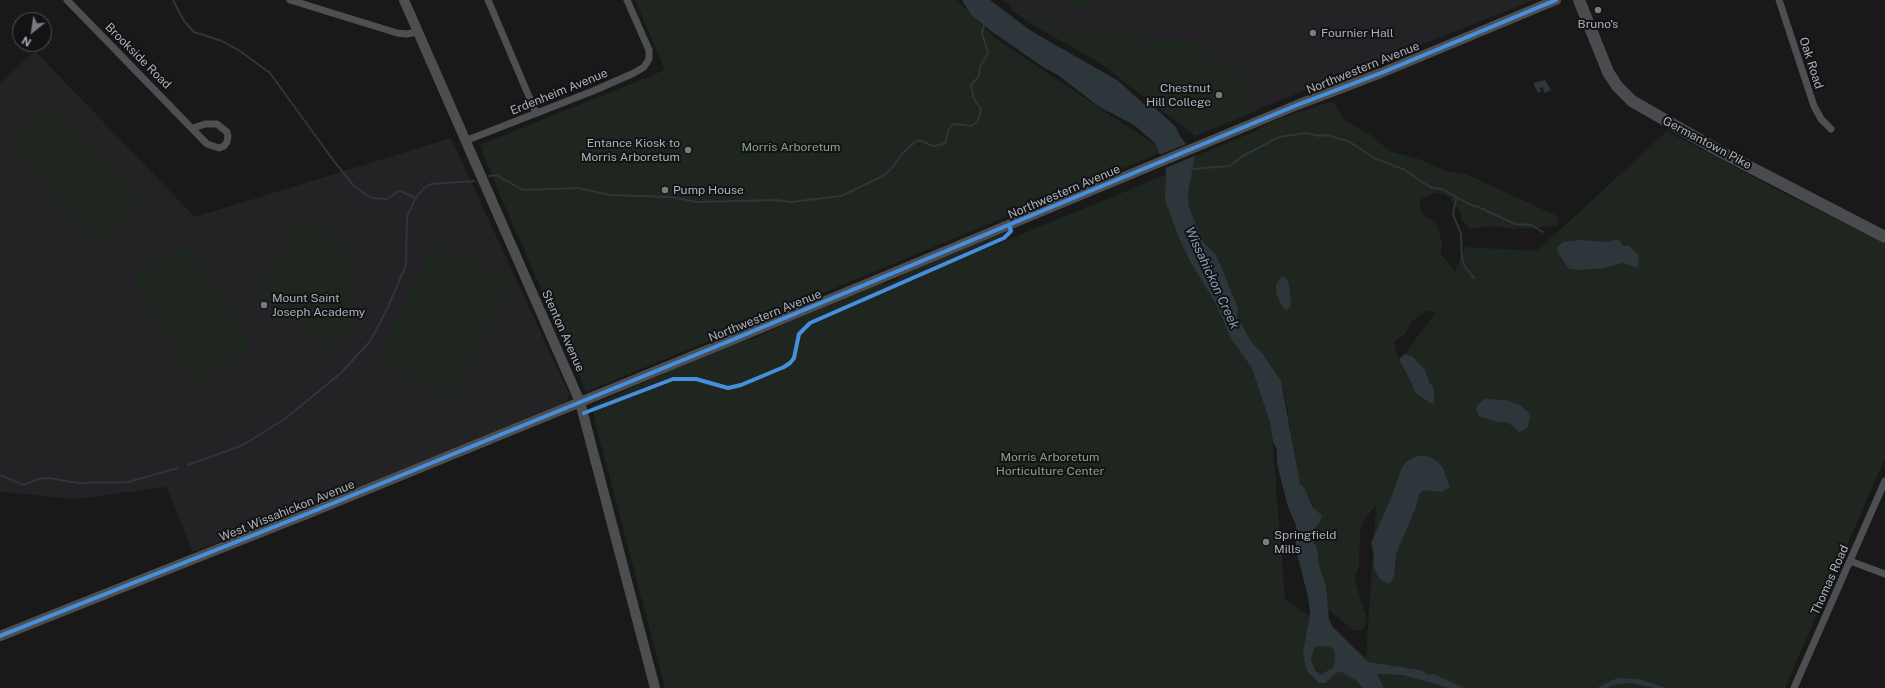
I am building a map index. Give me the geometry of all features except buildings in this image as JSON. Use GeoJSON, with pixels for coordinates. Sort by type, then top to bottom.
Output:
{"type":"FeatureCollection","features":[{"type":"Feature","properties":{"kind":"main road","name":"Germantown Pike"},"geometry":{"type":"LineString","coordinates":[[1579,0],[1608,72],[1617,86],[1632,101],[1721,152],[1885,237]]}},
{"type":"Feature","properties":{"kind":"street","name":"Brookside Road"},"geometry":{"type":"LineString","coordinates":[[67,0],[207,144],[213,147],[224,146],[227,142],[227,132],[217,124],[205,124],[193,128]]}},
{"type":"Feature","properties":{"kind":"street"},"geometry":{"type":"LineString","coordinates":[[290,0],[397,33],[406,34],[418,32]]}},
{"type":"Feature","properties":{"kind":"street","name":"Stenton Avenue"},"geometry":{"type":"LineString","coordinates":[[404,0],[580,402],[655,688]]}},
{"type":"Feature","properties":{"kind":"street"},"geometry":{"type":"LineString","coordinates":[[488,0],[536,113]]}},
{"type":"Feature","properties":{"kind":"street","name":"Erdenheim Avenue"},"geometry":{"type":"LineString","coordinates":[[465,141],[634,73],[647,63],[649,55],[648,50],[627,0]]}},
{"type":"Feature","properties":{"kind":"street","name":"Northwestern Avenue"},"geometry":{"type":"LineString","coordinates":[[580,402],[1556,0]]}},
{"type":"Feature","properties":{"kind":"street","name":"Oak Road"},"geometry":{"type":"LineString","coordinates":[[1779,0],[1814,106],[1821,119],[1831,129]]}},
{"type":"Feature","properties":{"kind":"street","name":"West Wissahickon Avenue"},"geometry":{"type":"LineString","coordinates":[[0,636],[580,402]]}},
{"type":"Feature","properties":{"kind":"street","name":"Thomas Road"},"geometry":{"type":"LineString","coordinates":[[1794,688],[1885,481]]}},
{"type":"Feature","properties":{"kind":"street"},"geometry":{"type":"LineString","coordinates":[[1850,561],[1885,574]]}},
{"type":"Feature","properties":{"kind":"shaded area","name":"Chestnut Hill College"},"geometry":{"type":"Polygon","coordinates":[[[1003,0],[1534,0],[1195,134],[1102,62],[1027,19],[1003,0]]]}},
{"type":"Feature","properties":{"kind":"shaded area","name":"Mount Saint Joseph Academy"},"geometry":{"type":"Polygon","coordinates":[[[34,52],[36,52],[195,217],[451,138],[569,394],[567,402],[315,505],[193,552],[167,487],[75,499],[0,492],[0,83],[34,52]]]}},
{"type":"Feature","properties":{"kind":"green space","name":"Morris Arboretum"},"geometry":{"type":"Polygon","coordinates":[[[635,0],[956,0],[995,38],[1164,151],[586,392],[500,195],[480,145],[665,70],[635,0]]]}},
{"type":"Feature","properties":{"kind":"green space"},"geometry":{"type":"Polygon","coordinates":[[[1055,0],[1094,0],[1087,8],[1072,7],[1055,0]]]}},
{"type":"Feature","properties":{"kind":"green space"},"geometry":{"type":"Polygon","coordinates":[[[1009,2],[1026,14],[1060,29],[1200,43],[1210,59],[1222,69],[1247,72],[1243,97],[1258,110],[1195,136],[1100,63],[1033,25],[1013,11],[1009,2]]]}},
{"type":"Feature","properties":{"kind":"green space","name":"Morris Arboretum Horticulture Center"},"geometry":{"type":"Polygon","coordinates":[[[1330,102],[1334,103],[1343,119],[1374,137],[1389,151],[1422,160],[1447,172],[1466,174],[1557,216],[1557,226],[1512,229],[1492,226],[1470,229],[1462,220],[1459,210],[1450,198],[1443,194],[1435,193],[1422,198],[1420,201],[1421,210],[1424,215],[1436,223],[1442,242],[1441,254],[1453,269],[1454,273],[1466,247],[1537,251],[1667,131],[1785,194],[1885,243],[1885,458],[1785,688],[665,688],[591,406],[738,342],[756,338],[789,322],[880,283],[886,284],[897,280],[901,274],[1006,232],[1001,237],[967,251],[969,256],[1194,163],[1195,156],[1249,134],[1275,120],[1330,102]],[[1426,311],[1412,321],[1406,333],[1394,342],[1399,361],[1436,312],[1426,311]],[[1245,329],[1268,386],[1285,599],[1366,657],[1376,505],[1364,520],[1360,533],[1359,567],[1355,576],[1366,616],[1365,625],[1362,631],[1353,630],[1328,609],[1326,586],[1319,565],[1317,548],[1312,540],[1313,530],[1319,524],[1316,510],[1300,484],[1297,473],[1287,406],[1281,381],[1263,354],[1253,344],[1245,329]]]}},
{"type":"Feature","properties":{"kind":"green space"},"geometry":{"type":"Polygon","coordinates":[[[51,103],[143,202],[98,244],[6,144],[51,103]]]}},
{"type":"Feature","properties":{"kind":"green space"},"geometry":{"type":"Polygon","coordinates":[[[301,214],[318,224],[336,239],[351,260],[357,284],[356,305],[351,325],[336,348],[257,297],[301,214]]]}},
{"type":"Feature","properties":{"kind":"green space"},"geometry":{"type":"Polygon","coordinates":[[[434,242],[513,280],[454,401],[376,363],[434,242]]]}},
{"type":"Feature","properties":{"kind":"green space"},"geometry":{"type":"Polygon","coordinates":[[[189,243],[252,349],[194,384],[132,278],[189,243]]]}},
{"type":"Feature","properties":{"kind":"water","name":"Wissahickon Creek"},"geometry":{"type":"Polygon","coordinates":[[[962,0],[990,0],[1031,31],[1117,80],[1144,104],[1156,109],[1175,126],[1180,136],[1195,156],[1188,193],[1189,208],[1203,241],[1215,254],[1220,264],[1238,308],[1237,317],[1253,344],[1263,354],[1281,381],[1300,484],[1305,489],[1312,506],[1322,516],[1319,524],[1313,530],[1312,539],[1317,548],[1319,565],[1326,586],[1329,619],[1332,626],[1368,662],[1420,670],[1429,675],[1434,674],[1464,688],[1449,688],[1403,675],[1377,674],[1384,688],[1363,688],[1356,680],[1341,672],[1337,672],[1325,683],[1319,683],[1307,671],[1303,654],[1310,613],[1308,597],[1296,550],[1296,525],[1288,507],[1277,463],[1277,450],[1273,442],[1270,422],[1252,368],[1232,340],[1216,304],[1190,261],[1179,238],[1165,200],[1166,170],[1155,143],[1134,125],[1098,106],[1058,75],[1043,67],[991,31],[971,15],[962,0]],[[1318,646],[1314,648],[1311,660],[1315,670],[1320,675],[1334,667],[1334,650],[1330,647],[1318,646]]]}},
{"type":"Feature","properties":{"kind":"water"},"geometry":{"type":"Polygon","coordinates":[[[1545,80],[1551,90],[1545,93],[1542,87],[1540,88],[1541,92],[1538,93],[1533,83],[1545,80]]]}},
{"type":"Feature","properties":{"kind":"water"},"geometry":{"type":"Polygon","coordinates":[[[1615,239],[1620,241],[1623,246],[1629,246],[1638,254],[1638,268],[1623,263],[1604,268],[1579,270],[1569,269],[1557,251],[1557,247],[1563,242],[1580,240],[1609,242],[1615,239]]]}},
{"type":"Feature","properties":{"kind":"water"},"geometry":{"type":"Polygon","coordinates":[[[1282,276],[1288,280],[1291,304],[1288,310],[1283,308],[1276,293],[1276,284],[1282,276]]]}},
{"type":"Feature","properties":{"kind":"water"},"geometry":{"type":"Polygon","coordinates":[[[1405,354],[1413,357],[1425,370],[1429,382],[1434,388],[1434,405],[1415,393],[1399,359],[1405,354]]]}},
{"type":"Feature","properties":{"kind":"water"},"geometry":{"type":"Polygon","coordinates":[[[1486,399],[1506,400],[1520,405],[1529,413],[1530,417],[1528,427],[1520,432],[1507,422],[1497,422],[1479,416],[1476,411],[1477,406],[1486,399]]]}},
{"type":"Feature","properties":{"kind":"water"},"geometry":{"type":"Polygon","coordinates":[[[1417,456],[1427,456],[1437,461],[1443,468],[1450,487],[1442,492],[1424,490],[1419,494],[1416,507],[1396,554],[1394,578],[1389,584],[1380,579],[1374,568],[1374,554],[1371,543],[1391,498],[1402,467],[1407,461],[1417,456]]]}},
{"type":"Feature","properties":{"kind":"water"},"geometry":{"type":"Polygon","coordinates":[[[1617,678],[1638,679],[1667,688],[1654,688],[1630,683],[1613,685],[1607,688],[1597,688],[1617,678]]]}},
{"type":"Feature","properties":{"kind":"pier"},"geometry":{"type":"Polygon","coordinates":[[[1189,143],[1197,155],[1163,169],[1159,155],[1189,143]]]}},
{"type":"Feature","properties":{"kind":"waterway"},"geometry":{"type":"LineString","coordinates":[[173,0],[184,21],[194,32],[222,41],[240,51],[270,73],[333,160],[354,186],[371,198],[387,199],[396,192],[400,191],[416,198]]}},
{"type":"Feature","properties":{"kind":"waterway"},"geometry":{"type":"LineString","coordinates":[[489,176],[496,175],[523,190],[578,188],[610,195],[671,197],[697,202],[776,200],[791,202],[841,196],[883,176],[891,169],[901,155],[916,141],[921,141],[933,146],[940,145],[945,143],[949,129],[952,125],[956,124],[971,126],[978,121],[981,109],[974,99],[971,85],[979,76],[980,67],[988,53],[982,33],[984,24]]}},
{"type":"Feature","properties":{"kind":"waterway"},"geometry":{"type":"LineString","coordinates":[[1191,169],[1230,166],[1241,157],[1279,137],[1306,133],[1320,136],[1327,135],[1350,142],[1374,158],[1405,170],[1433,188],[1442,189],[1469,204],[1515,224],[1531,225],[1543,232]]}},
{"type":"Feature","properties":{"kind":"waterway"},"geometry":{"type":"LineString","coordinates":[[188,465],[243,445],[286,418],[341,373],[371,340],[388,307],[406,265],[407,216],[416,198],[424,188],[431,184],[474,181]]}},
{"type":"Feature","properties":{"kind":"waterway"},"geometry":{"type":"LineString","coordinates":[[1456,198],[1453,214],[1461,234],[1462,258],[1465,267],[1474,278]]}},
{"type":"Feature","properties":{"kind":"waterway"},"geometry":{"type":"LineString","coordinates":[[0,475],[23,485],[38,479],[49,478],[78,483],[128,482],[178,468]]}},
{"type":"Feature","properties":{"kind":"cycle path"},"geometry":{"type":"LineString","coordinates":[[0,636],[314,511],[727,342],[1297,105],[1381,73],[1556,0]]}},
{"type":"Feature","properties":{"kind":"cycle path"},"geometry":{"type":"LineString","coordinates":[[584,413],[673,379],[696,379],[728,388],[741,385],[784,367],[794,358],[799,334],[810,323],[1004,238],[1011,231],[1009,225]]}},
{"type":"Feature","properties":{"kind":"place","name":"Bruno's"},"geometry":{"type":"Point","coordinates":[1598,10]}},
{"type":"Feature","properties":{"kind":"place","name":"Fournier Hall"},"geometry":{"type":"Point","coordinates":[1313,33]}},
{"type":"Feature","properties":{"kind":"place","name":"Chestnut Hill College"},"geometry":{"type":"Point","coordinates":[1219,95]}},
{"type":"Feature","properties":{"kind":"place","name":"Entance Kiosk to Morris Arboretum"},"geometry":{"type":"Point","coordinates":[688,150]}},
{"type":"Feature","properties":{"kind":"place","name":"Pump House"},"geometry":{"type":"Point","coordinates":[665,190]}},
{"type":"Feature","properties":{"kind":"place","name":"Mount Saint Joseph Academy"},"geometry":{"type":"Point","coordinates":[264,305]}},
{"type":"Feature","properties":{"kind":"place","name":"Springfield Mills"},"geometry":{"type":"Point","coordinates":[1266,542]}}]}
